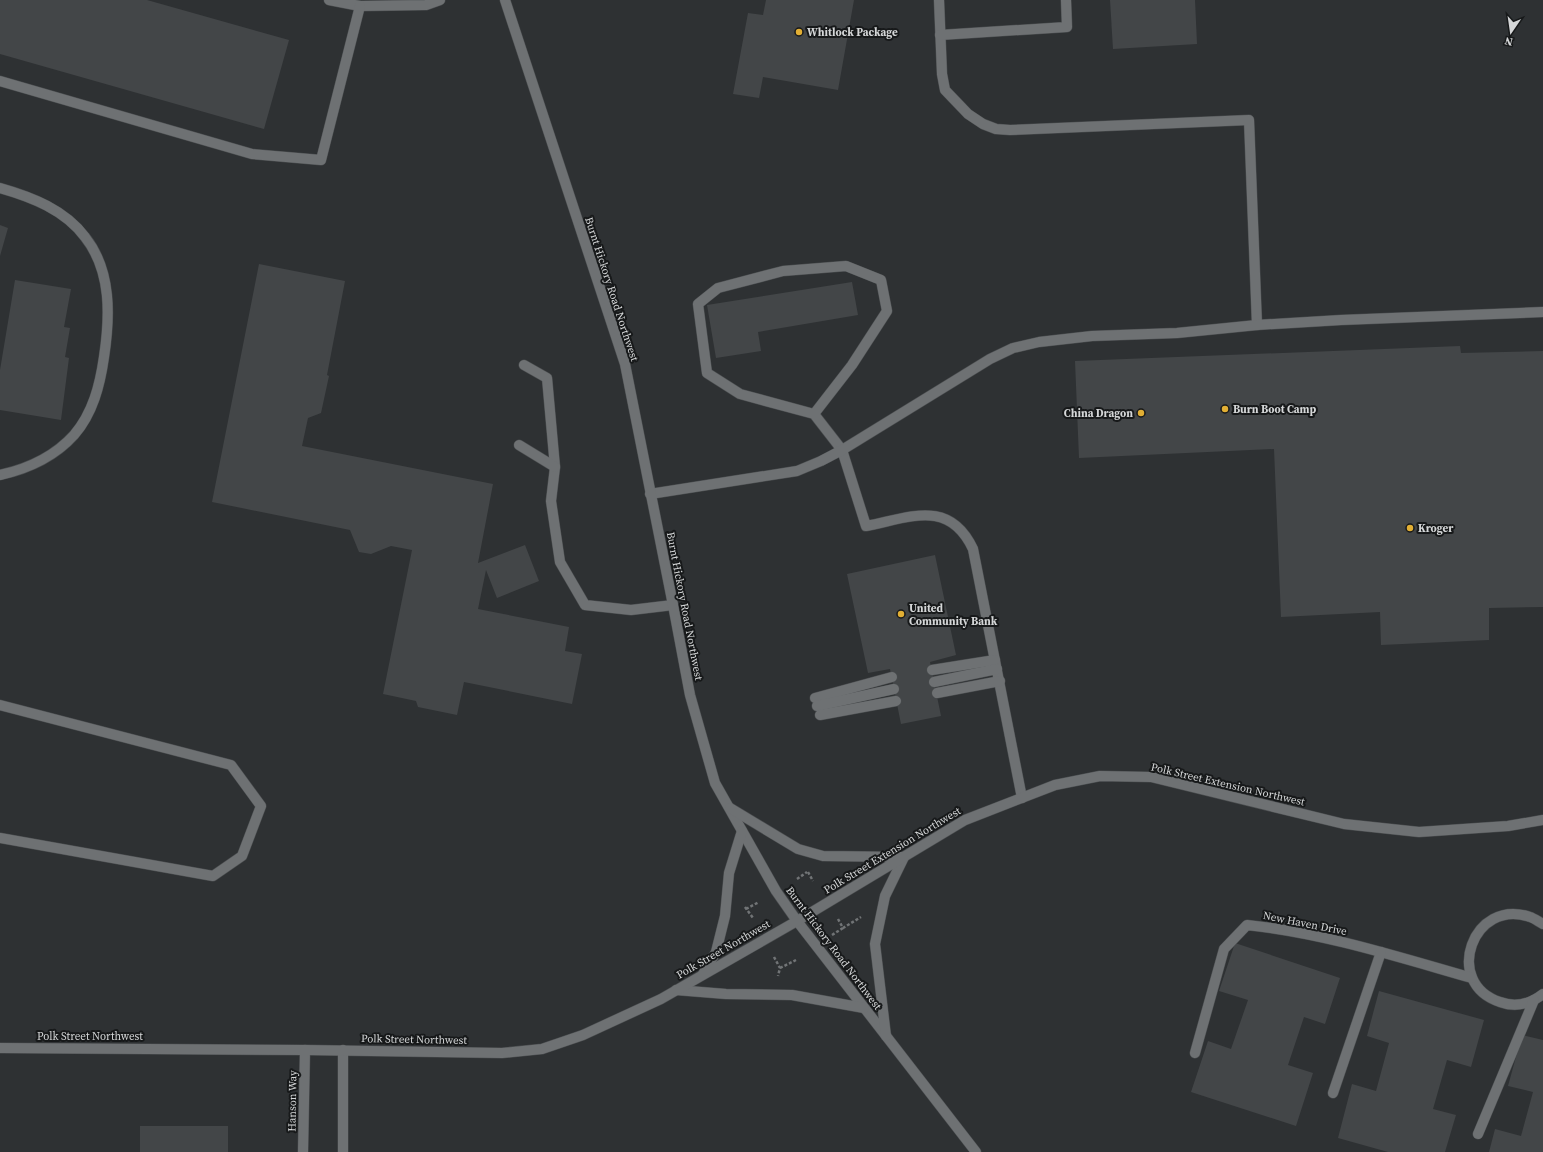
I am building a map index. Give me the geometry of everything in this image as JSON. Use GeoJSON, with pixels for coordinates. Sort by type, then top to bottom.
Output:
{"type":"FeatureCollection","features":[{"type":"Feature","properties":{"kind":"street"},"geometry":{"type":"LineString","coordinates":[[329,0],[360,6],[426,5],[440,0]]}},
{"type":"Feature","properties":{"kind":"street","name":"Burnt Hickory Road Northwest"},"geometry":{"type":"LineString","coordinates":[[505,0],[625,364],[690,695],[715,784],[776,891],[797,921],[976,1152]]}},
{"type":"Feature","properties":{"kind":"street"},"geometry":{"type":"LineString","coordinates":[[939,0],[942,74],[945,90],[968,114],[983,124],[996,129],[1010,130],[1249,120],[1257,325]]}},
{"type":"Feature","properties":{"kind":"street"},"geometry":{"type":"LineString","coordinates":[[940,35],[1067,27],[1066,0]]}},
{"type":"Feature","properties":{"kind":"street"},"geometry":{"type":"LineString","coordinates":[[0,81],[252,154],[321,160],[360,6]]}},
{"type":"Feature","properties":{"kind":"street"},"geometry":{"type":"LineString","coordinates":[[0,188],[20,193],[40,202],[73,223],[82,232],[96,254],[103,273],[109,310],[107,336],[100,382],[95,399],[86,417],[74,435],[59,449],[16,472],[0,475]]}},
{"type":"Feature","properties":{"kind":"street"},"geometry":{"type":"LineString","coordinates":[[814,414],[852,365],[887,311],[881,280],[846,266],[783,271],[718,288],[698,304],[707,373],[740,394],[814,414],[842,450],[866,526],[924,514],[939,516],[955,524],[967,536],[973,549],[1022,798]]}},
{"type":"Feature","properties":{"kind":"street"},"geometry":{"type":"LineString","coordinates":[[650,494],[797,471],[822,461],[842,450],[990,359],[1013,348],[1039,342],[1092,336],[1177,333],[1257,325],[1543,312]]}},
{"type":"Feature","properties":{"kind":"street"},"geometry":{"type":"LineString","coordinates":[[524,365],[547,378],[555,467],[551,501],[560,562],[586,605],[631,610],[673,605]]}},
{"type":"Feature","properties":{"kind":"street"},"geometry":{"type":"LineString","coordinates":[[519,445],[555,467]]}},
{"type":"Feature","properties":{"kind":"street"},"geometry":{"type":"LineString","coordinates":[[932,670],[996,664]]}},
{"type":"Feature","properties":{"kind":"street"},"geometry":{"type":"LineString","coordinates":[[934,682],[996,664]]}},
{"type":"Feature","properties":{"kind":"street"},"geometry":{"type":"LineString","coordinates":[[817,706],[892,677]]}},
{"type":"Feature","properties":{"kind":"street"},"geometry":{"type":"LineString","coordinates":[[936,693],[1000,681]]}},
{"type":"Feature","properties":{"kind":"street"},"geometry":{"type":"LineString","coordinates":[[817,706],[894,689]]}},
{"type":"Feature","properties":{"kind":"street"},"geometry":{"type":"LineString","coordinates":[[817,706],[896,701]]}},
{"type":"Feature","properties":{"kind":"street"},"geometry":{"type":"LineString","coordinates":[[0,705],[231,766],[261,806],[242,856],[213,876],[0,838]]}},
{"type":"Feature","properties":{"kind":"street","name":"Polk Street Extension Northwest"},"geometry":{"type":"LineString","coordinates":[[797,921],[965,820],[1055,785],[1100,776],[1151,777],[1344,824],[1419,832],[1508,826],[1543,820]]}},
{"type":"Feature","properties":{"kind":"street"},"geometry":{"type":"LineString","coordinates":[[729,808],[798,849],[805,851],[823,856],[904,857],[885,896],[875,944],[886,1036]]}},
{"type":"Feature","properties":{"kind":"street"},"geometry":{"type":"LineString","coordinates":[[702,975],[716,952],[725,916],[729,873],[742,831]]}},
{"type":"Feature","properties":{"kind":"street"},"geometry":{"type":"LineString","coordinates":[[1543,924],[1530,917],[1515,914],[1500,916],[1486,923],[1476,934],[1469,948],[1468,964],[1472,978],[1480,991],[1492,1000],[1506,1004],[1520,1005],[1534,1000],[1543,994]]}},
{"type":"Feature","properties":{"kind":"street","name":"Polk Street Northwest"},"geometry":{"type":"LineString","coordinates":[[0,1048],[343,1050],[502,1054],[542,1049],[583,1035],[661,999],[797,921]]}},
{"type":"Feature","properties":{"kind":"street","name":"New Haven Drive"},"geometry":{"type":"LineString","coordinates":[[1195,1054],[1224,949],[1247,924],[1277,928],[1351,943],[1472,978]]}},
{"type":"Feature","properties":{"kind":"street"},"geometry":{"type":"LineString","coordinates":[[1333,1093],[1381,952]]}},
{"type":"Feature","properties":{"kind":"street"},"geometry":{"type":"LineString","coordinates":[[676,990],[726,994],[792,995],[864,1008]]}},
{"type":"Feature","properties":{"kind":"street"},"geometry":{"type":"LineString","coordinates":[[1478,1134],[1534,1000]]}},
{"type":"Feature","properties":{"kind":"street","name":"Hanson Way"},"geometry":{"type":"LineString","coordinates":[[303,1152],[305,1050]]}},
{"type":"Feature","properties":{"kind":"street"},"geometry":{"type":"LineString","coordinates":[[343,1050],[343,1152]]}},
{"type":"Feature","properties":{"kind":"path"},"geometry":{"type":"LineString","coordinates":[[797,879],[808,872]]}},
{"type":"Feature","properties":{"kind":"path"},"geometry":{"type":"LineString","coordinates":[[746,909],[759,902]]}},
{"type":"Feature","properties":{"kind":"path"},"geometry":{"type":"LineString","coordinates":[[832,935],[866,914]]}},
{"type":"Feature","properties":{"kind":"path"},"geometry":{"type":"LineString","coordinates":[[838,919],[843,928]]}},
{"type":"Feature","properties":{"kind":"path"},"geometry":{"type":"LineString","coordinates":[[774,957],[780,968],[776,982]]}},
{"type":"Feature","properties":{"kind":"path"},"geometry":{"type":"LineString","coordinates":[[780,968],[796,960]]}},
{"type":"Feature","properties":{"kind":"building"},"geometry":{"type":"Polygon","coordinates":[[[0,0],[147,0],[289,40],[264,129],[0,54],[0,0]]]}},
{"type":"Feature","properties":{"kind":"building"},"geometry":{"type":"Polygon","coordinates":[[[766,0],[854,0],[838,90],[763,77],[759,98],[733,94],[748,13],[763,15],[766,0]]]}},
{"type":"Feature","properties":{"kind":"building"},"geometry":{"type":"Polygon","coordinates":[[[1110,0],[1195,0],[1197,44],[1113,49],[1110,0]]]}},
{"type":"Feature","properties":{"kind":"building"},"geometry":{"type":"Polygon","coordinates":[[[0,225],[8,228],[0,256],[0,225]]]}},
{"type":"Feature","properties":{"kind":"building"},"geometry":{"type":"Polygon","coordinates":[[[259,264],[345,281],[327,375],[329,376],[321,413],[308,418],[302,446],[493,484],[478,563],[525,545],[539,581],[497,598],[486,570],[478,609],[569,627],[565,651],[582,654],[572,704],[464,682],[457,715],[418,707],[416,701],[383,694],[412,550],[391,546],[371,554],[359,552],[350,530],[212,502],[259,264]]]}},
{"type":"Feature","properties":{"kind":"building"},"geometry":{"type":"Polygon","coordinates":[[[15,280],[71,289],[64,327],[70,328],[65,357],[69,358],[61,420],[0,410],[0,370],[15,280]]]}},
{"type":"Feature","properties":{"kind":"building"},"geometry":{"type":"Polygon","coordinates":[[[852,282],[858,315],[758,332],[761,351],[716,358],[707,305],[852,282]]]}},
{"type":"Feature","properties":{"kind":"building","name":"Kroger"},"geometry":{"type":"Polygon","coordinates":[[[1460,346],[1461,353],[1543,351],[1543,607],[1489,608],[1489,640],[1381,645],[1380,612],[1281,617],[1274,449],[1079,458],[1075,361],[1460,346]]]}},
{"type":"Feature","properties":{"kind":"building","name":"United Community Bank"},"geometry":{"type":"Polygon","coordinates":[[[935,555],[956,655],[930,662],[941,716],[901,724],[890,669],[868,673],[847,574],[935,555]]]}},
{"type":"Feature","properties":{"kind":"building"},"geometry":{"type":"Polygon","coordinates":[[[1235,943],[1340,978],[1325,1024],[1304,1017],[1288,1065],[1313,1073],[1296,1126],[1191,1092],[1208,1041],[1231,1049],[1248,1000],[1219,991],[1235,943]]]}},
{"type":"Feature","properties":{"kind":"building"},"geometry":{"type":"Polygon","coordinates":[[[1379,991],[1484,1020],[1471,1067],[1447,1060],[1433,1109],[1456,1115],[1445,1152],[1388,1152],[1338,1138],[1352,1084],[1376,1091],[1389,1043],[1367,1036],[1379,991]]]}},
{"type":"Feature","properties":{"kind":"building"},"geometry":{"type":"Polygon","coordinates":[[[1522,1035],[1543,1040],[1543,1152],[1489,1152],[1495,1129],[1521,1136],[1533,1092],[1508,1086],[1522,1035]]]}},
{"type":"Feature","properties":{"kind":"building"},"geometry":{"type":"Polygon","coordinates":[[[140,1126],[228,1126],[228,1152],[140,1152],[140,1126]]]}},
{"type":"Feature","properties":{"kind":"place","name":"Whitlock Package"},"geometry":{"type":"Point","coordinates":[799,32]}},
{"type":"Feature","properties":{"kind":"place","name":"Burn Boot Camp"},"geometry":{"type":"Point","coordinates":[1225,409]}},
{"type":"Feature","properties":{"kind":"place","name":"China Dragon"},"geometry":{"type":"Point","coordinates":[1141,413]}},
{"type":"Feature","properties":{"kind":"place","name":"Kroger"},"geometry":{"type":"Point","coordinates":[1410,528]}},
{"type":"Feature","properties":{"kind":"place","name":"United Community Bank"},"geometry":{"type":"Point","coordinates":[901,614]}}]}
